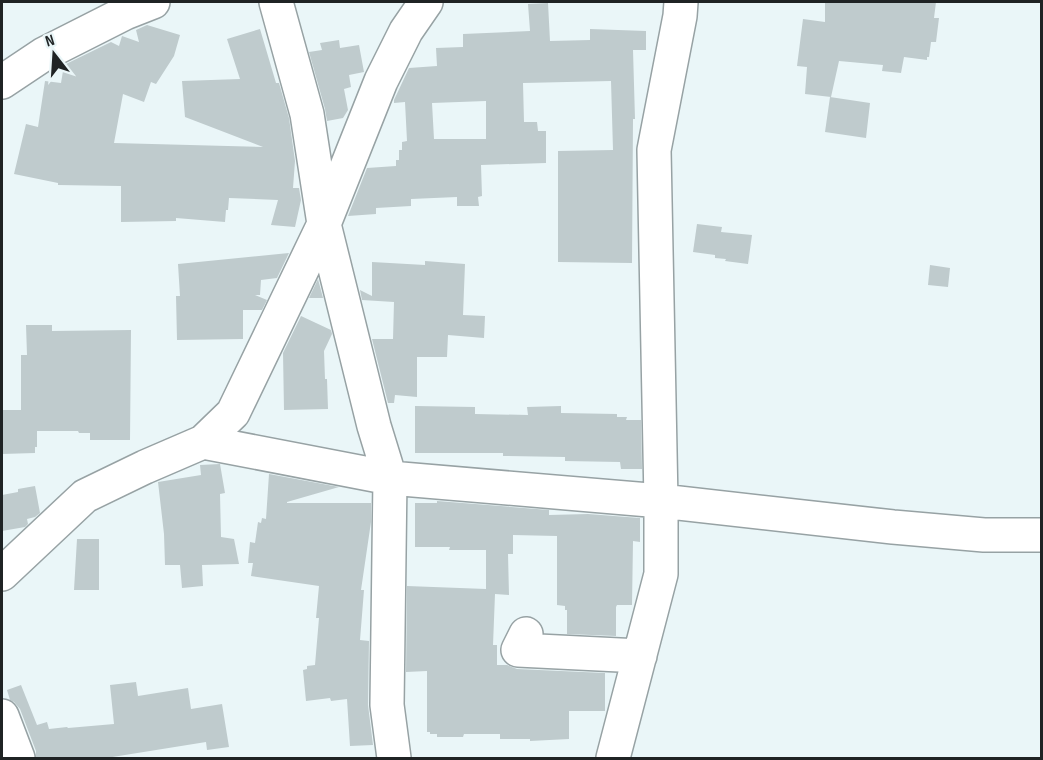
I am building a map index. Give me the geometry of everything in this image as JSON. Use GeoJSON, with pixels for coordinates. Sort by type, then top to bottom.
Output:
{"type":"FeatureCollection","features":[{"type":"Feature","properties":{"kind":"street"},"geometry":{"type":"LineString","coordinates":[[2,82],[44,54],[125,13],[153,2]]}},
{"type":"Feature","properties":{"kind":"street"},"geometry":{"type":"LineString","coordinates":[[276,2],[307,114],[324,224],[374,426],[390,478],[387,705],[394,759]]}},
{"type":"Feature","properties":{"kind":"street"},"geometry":{"type":"LineString","coordinates":[[2,574],[86,496],[203,442],[233,413],[324,224],[381,81],[406,31],[426,2]]}},
{"type":"Feature","properties":{"kind":"street"},"geometry":{"type":"LineString","coordinates":[[613,759],[661,574],[654,150],[681,2]]}},
{"type":"Feature","properties":{"kind":"street"},"geometry":{"type":"LineString","coordinates":[[203,442],[390,478],[661,501],[984,535],[1041,535]]}},
{"type":"Feature","properties":{"kind":"street"},"geometry":{"type":"LineString","coordinates":[[526,634],[518,650],[639,656]]}},
{"type":"Feature","properties":{"kind":"street"},"geometry":{"type":"LineString","coordinates":[[2,716],[18,759]]}},
{"type":"Feature","properties":{"kind":"building"},"geometry":{"type":"Polygon","coordinates":[[[825,2],[936,2],[934,18],[939,18],[936,42],[931,42],[927,60],[904,57],[901,73],[882,71],[883,65],[839,61],[831,97],[805,94],[807,67],[797,66],[803,19],[825,22],[825,2]]]}},
{"type":"Feature","properties":{"kind":"building"},"geometry":{"type":"Polygon","coordinates":[[[548,3],[550,41],[590,40],[590,29],[646,31],[646,50],[633,50],[635,119],[633,119],[632,263],[558,262],[558,151],[613,150],[611,81],[523,83],[524,122],[537,122],[538,131],[546,131],[546,163],[481,165],[482,196],[478,197],[479,206],[457,206],[457,197],[411,199],[411,206],[376,208],[376,214],[348,216],[367,168],[396,166],[396,160],[399,160],[399,150],[402,150],[402,142],[407,141],[405,102],[394,103],[394,100],[409,68],[437,66],[436,48],[463,47],[463,34],[530,31],[528,4],[548,3]],[[486,101],[432,103],[434,139],[486,139],[486,101]]]}},
{"type":"Feature","properties":{"kind":"building"},"geometry":{"type":"Polygon","coordinates":[[[147,25],[180,35],[174,56],[156,84],[151,82],[144,102],[123,94],[114,143],[263,147],[185,117],[182,81],[240,79],[227,39],[260,29],[289,118],[295,161],[293,188],[299,188],[301,200],[295,227],[271,225],[278,200],[229,198],[225,222],[176,218],[176,221],[121,222],[121,186],[58,185],[58,183],[14,174],[26,124],[38,127],[45,81],[61,83],[64,65],[111,42],[119,46],[122,36],[139,42],[136,30],[147,25]]]}},
{"type":"Feature","properties":{"kind":"building"},"geometry":{"type":"Polygon","coordinates":[[[339,40],[340,48],[359,45],[364,72],[349,75],[351,87],[344,89],[348,110],[343,118],[327,121],[309,52],[322,50],[320,43],[339,40]]]}},
{"type":"Feature","properties":{"kind":"building"},"geometry":{"type":"Polygon","coordinates":[[[830,97],[870,103],[866,138],[825,132],[830,97]]]}},
{"type":"Feature","properties":{"kind":"building"},"geometry":{"type":"Polygon","coordinates":[[[697,224],[722,227],[721,232],[752,235],[748,264],[725,261],[726,259],[715,258],[715,255],[693,252],[697,224]]]}},
{"type":"Feature","properties":{"kind":"building"},"geometry":{"type":"Polygon","coordinates":[[[289,253],[277,278],[261,280],[260,295],[255,295],[267,300],[262,310],[243,310],[243,339],[177,340],[176,296],[180,296],[178,264],[289,253]]]}},
{"type":"Feature","properties":{"kind":"building"},"geometry":{"type":"Polygon","coordinates":[[[425,261],[465,264],[463,315],[485,316],[484,338],[448,335],[447,357],[417,357],[417,397],[395,395],[394,403],[388,403],[372,339],[393,339],[394,302],[362,300],[360,290],[372,296],[372,262],[425,265],[425,261]]]}},
{"type":"Feature","properties":{"kind":"building"},"geometry":{"type":"Polygon","coordinates":[[[930,265],[950,268],[948,287],[928,285],[930,265]]]}},
{"type":"Feature","properties":{"kind":"building"},"geometry":{"type":"Polygon","coordinates":[[[318,279],[323,298],[309,298],[318,279]]]}},
{"type":"Feature","properties":{"kind":"building"},"geometry":{"type":"Polygon","coordinates":[[[301,316],[331,330],[332,334],[324,351],[328,409],[284,410],[283,353],[301,316]]]}},
{"type":"Feature","properties":{"kind":"building"},"geometry":{"type":"Polygon","coordinates":[[[26,325],[52,325],[52,331],[131,330],[130,440],[90,440],[90,433],[79,433],[78,431],[37,431],[35,453],[2,454],[2,410],[21,410],[21,355],[27,355],[26,325]]]}},
{"type":"Feature","properties":{"kind":"building"},"geometry":{"type":"Polygon","coordinates":[[[415,406],[475,407],[475,414],[528,415],[527,407],[561,406],[561,413],[617,414],[617,417],[627,417],[626,420],[641,420],[642,469],[621,469],[620,462],[565,461],[565,457],[503,456],[503,453],[415,453],[415,406]]]}},
{"type":"Feature","properties":{"kind":"building"},"geometry":{"type":"Polygon","coordinates":[[[220,464],[225,493],[220,494],[221,537],[234,539],[239,564],[202,565],[203,586],[182,588],[180,565],[165,565],[158,482],[201,475],[200,465],[220,464]]]}},
{"type":"Feature","properties":{"kind":"building"},"geometry":{"type":"Polygon","coordinates":[[[269,474],[339,487],[287,503],[371,503],[371,522],[361,590],[364,590],[360,640],[369,641],[368,705],[373,745],[350,746],[347,699],[331,701],[330,698],[306,701],[303,670],[307,669],[307,666],[315,665],[319,586],[251,576],[253,563],[248,563],[250,542],[255,543],[258,522],[261,523],[262,518],[266,519],[269,474]]]}},
{"type":"Feature","properties":{"kind":"building"},"geometry":{"type":"Polygon","coordinates":[[[35,486],[40,513],[27,519],[28,524],[25,527],[2,531],[2,495],[35,486]]]}},
{"type":"Feature","properties":{"kind":"building"},"geometry":{"type":"Polygon","coordinates":[[[437,501],[549,510],[549,515],[588,514],[640,518],[640,542],[633,541],[632,605],[617,605],[616,636],[567,634],[567,610],[565,606],[557,605],[557,536],[513,535],[513,554],[508,554],[509,595],[495,594],[493,645],[497,645],[497,665],[507,665],[517,669],[605,673],[605,711],[569,711],[569,739],[530,741],[530,739],[500,739],[500,734],[437,737],[437,734],[427,732],[427,671],[406,672],[407,586],[486,589],[486,550],[415,547],[415,503],[437,503],[437,501]]]}},
{"type":"Feature","properties":{"kind":"building"},"geometry":{"type":"Polygon","coordinates":[[[77,539],[99,539],[99,590],[74,590],[77,539]]]}},
{"type":"Feature","properties":{"kind":"building"},"geometry":{"type":"Polygon","coordinates":[[[136,682],[138,696],[188,688],[191,709],[222,704],[229,747],[207,750],[206,742],[100,759],[36,759],[36,751],[20,709],[10,700],[7,690],[21,685],[37,725],[47,722],[49,729],[68,728],[114,724],[110,685],[136,682]]]}}]}
